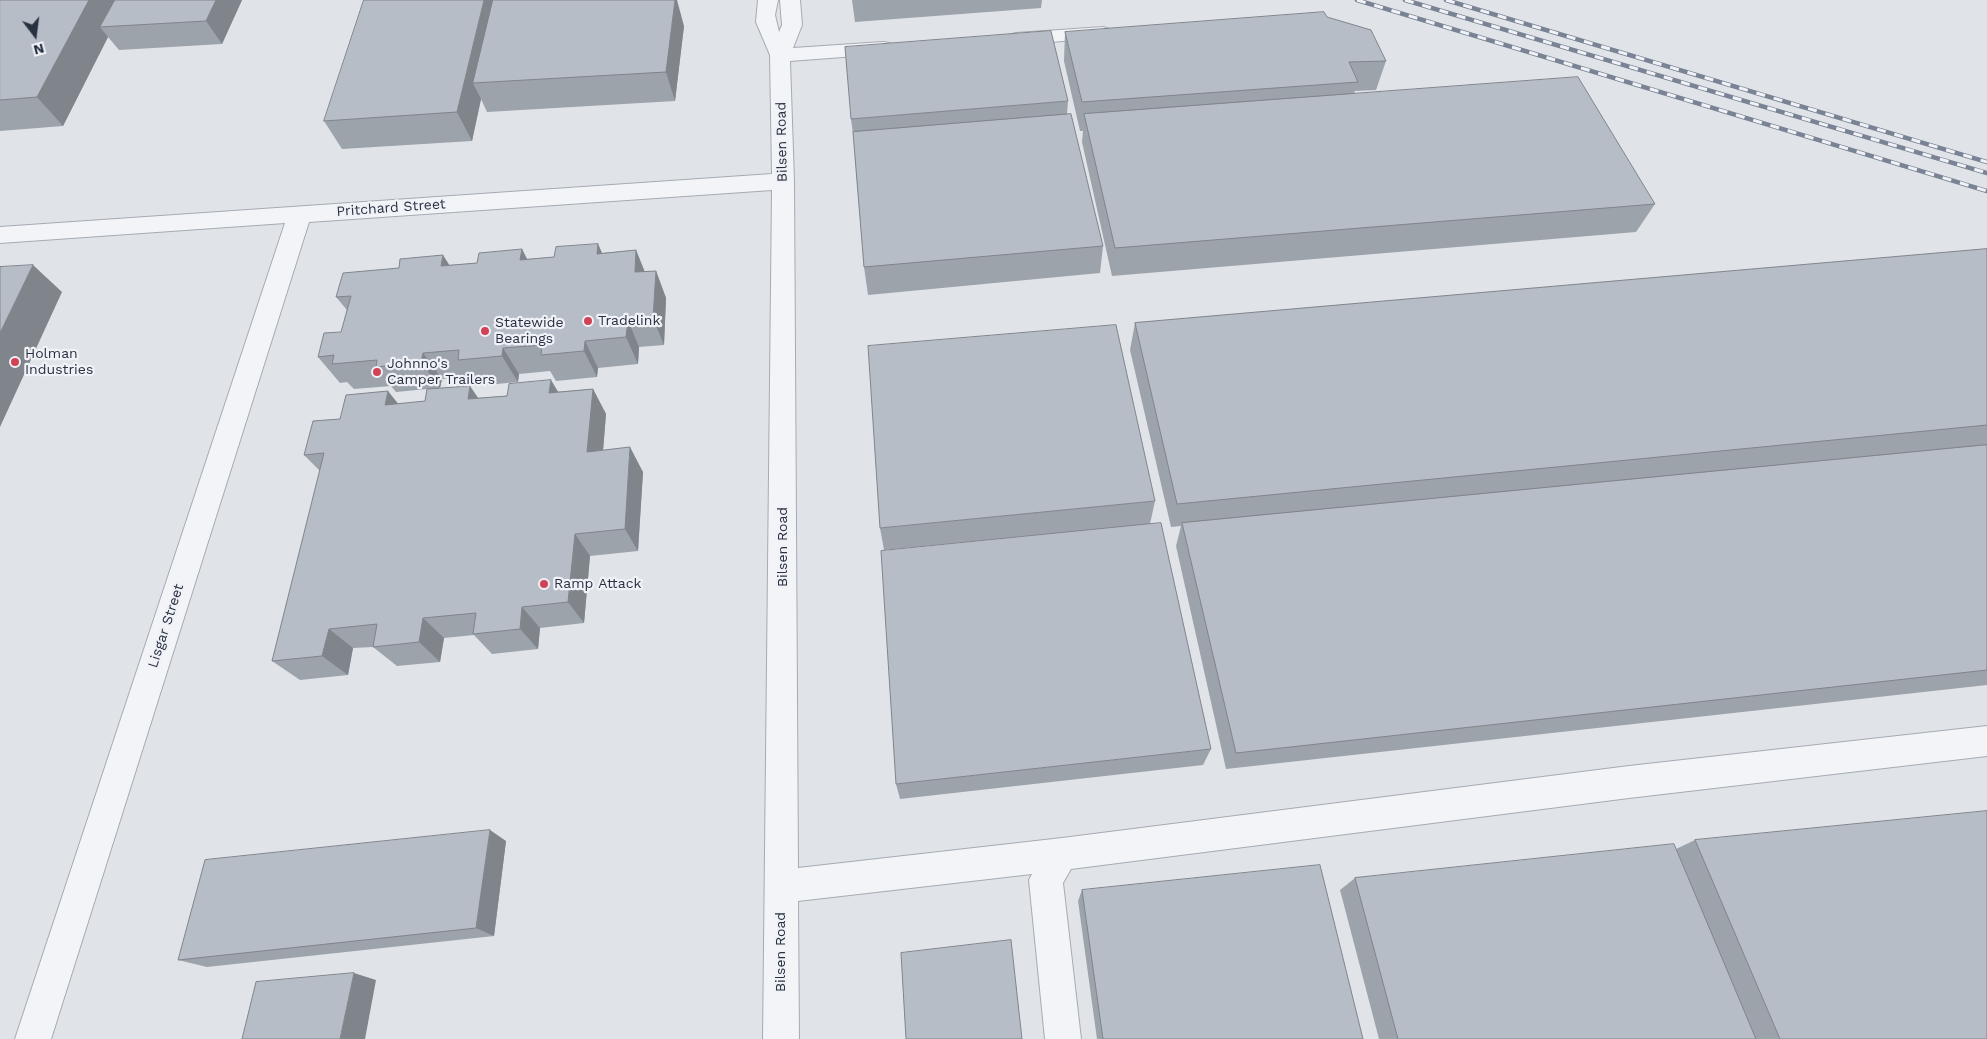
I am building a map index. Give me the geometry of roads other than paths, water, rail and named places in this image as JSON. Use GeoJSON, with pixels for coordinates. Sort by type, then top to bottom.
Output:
{"type":"FeatureCollection","features":[{"type":"Feature","properties":{"kind":"street","name":"Bilsen Road"},"geometry":{"type":"LineString","coordinates":[[768,0],[766,5],[766,29],[780,55]]}},
{"type":"Feature","properties":{"kind":"street","name":"Bilsen Road"},"geometry":{"type":"LineString","coordinates":[[781,1039],[783,181],[780,55],[792,25],[790,0]]}},
{"type":"Feature","properties":{"kind":"street"},"geometry":{"type":"LineString","coordinates":[[998,40],[1125,31]]}},
{"type":"Feature","properties":{"kind":"street"},"geometry":{"type":"LineString","coordinates":[[780,55],[901,47]]}},
{"type":"Feature","properties":{"kind":"street","name":"Pritchard Street"},"geometry":{"type":"LineString","coordinates":[[0,235],[783,181]]}},
{"type":"Feature","properties":{"kind":"street","name":"Lisgar Street"},"geometry":{"type":"LineString","coordinates":[[32,1039],[300,214]]}},
{"type":"Feature","properties":{"kind":"street"},"geometry":{"type":"LineString","coordinates":[[782,886],[1062,854],[1629,782],[1987,741]]}},
{"type":"Feature","properties":{"kind":"street"},"geometry":{"type":"LineString","coordinates":[[1062,854],[1046,880],[1062,1039]]}},
{"type":"Feature","properties":{"kind":"railway"},"geometry":{"type":"LineString","coordinates":[[1357,0],[1987,191]]}},
{"type":"Feature","properties":{"kind":"railway"},"geometry":{"type":"LineString","coordinates":[[1405,0],[1987,173]]}},
{"type":"Feature","properties":{"kind":"railway"},"geometry":{"type":"LineString","coordinates":[[1446,0],[1987,162]]}},
{"type":"Feature","properties":{"kind":"place","name":"Tradelink"},"geometry":{"type":"Point","coordinates":[588,321]}},
{"type":"Feature","properties":{"kind":"place","name":"Statewide Bearings"},"geometry":{"type":"Point","coordinates":[485,331]}},
{"type":"Feature","properties":{"kind":"place","name":"Holman Industries"},"geometry":{"type":"Point","coordinates":[15,362]}},
{"type":"Feature","properties":{"kind":"place","name":"Johnno's Camper Trailers"},"geometry":{"type":"Point","coordinates":[377,372]}},
{"type":"Feature","properties":{"kind":"place","name":"Ramp Attack"},"geometry":{"type":"Point","coordinates":[544,584]}}]}
